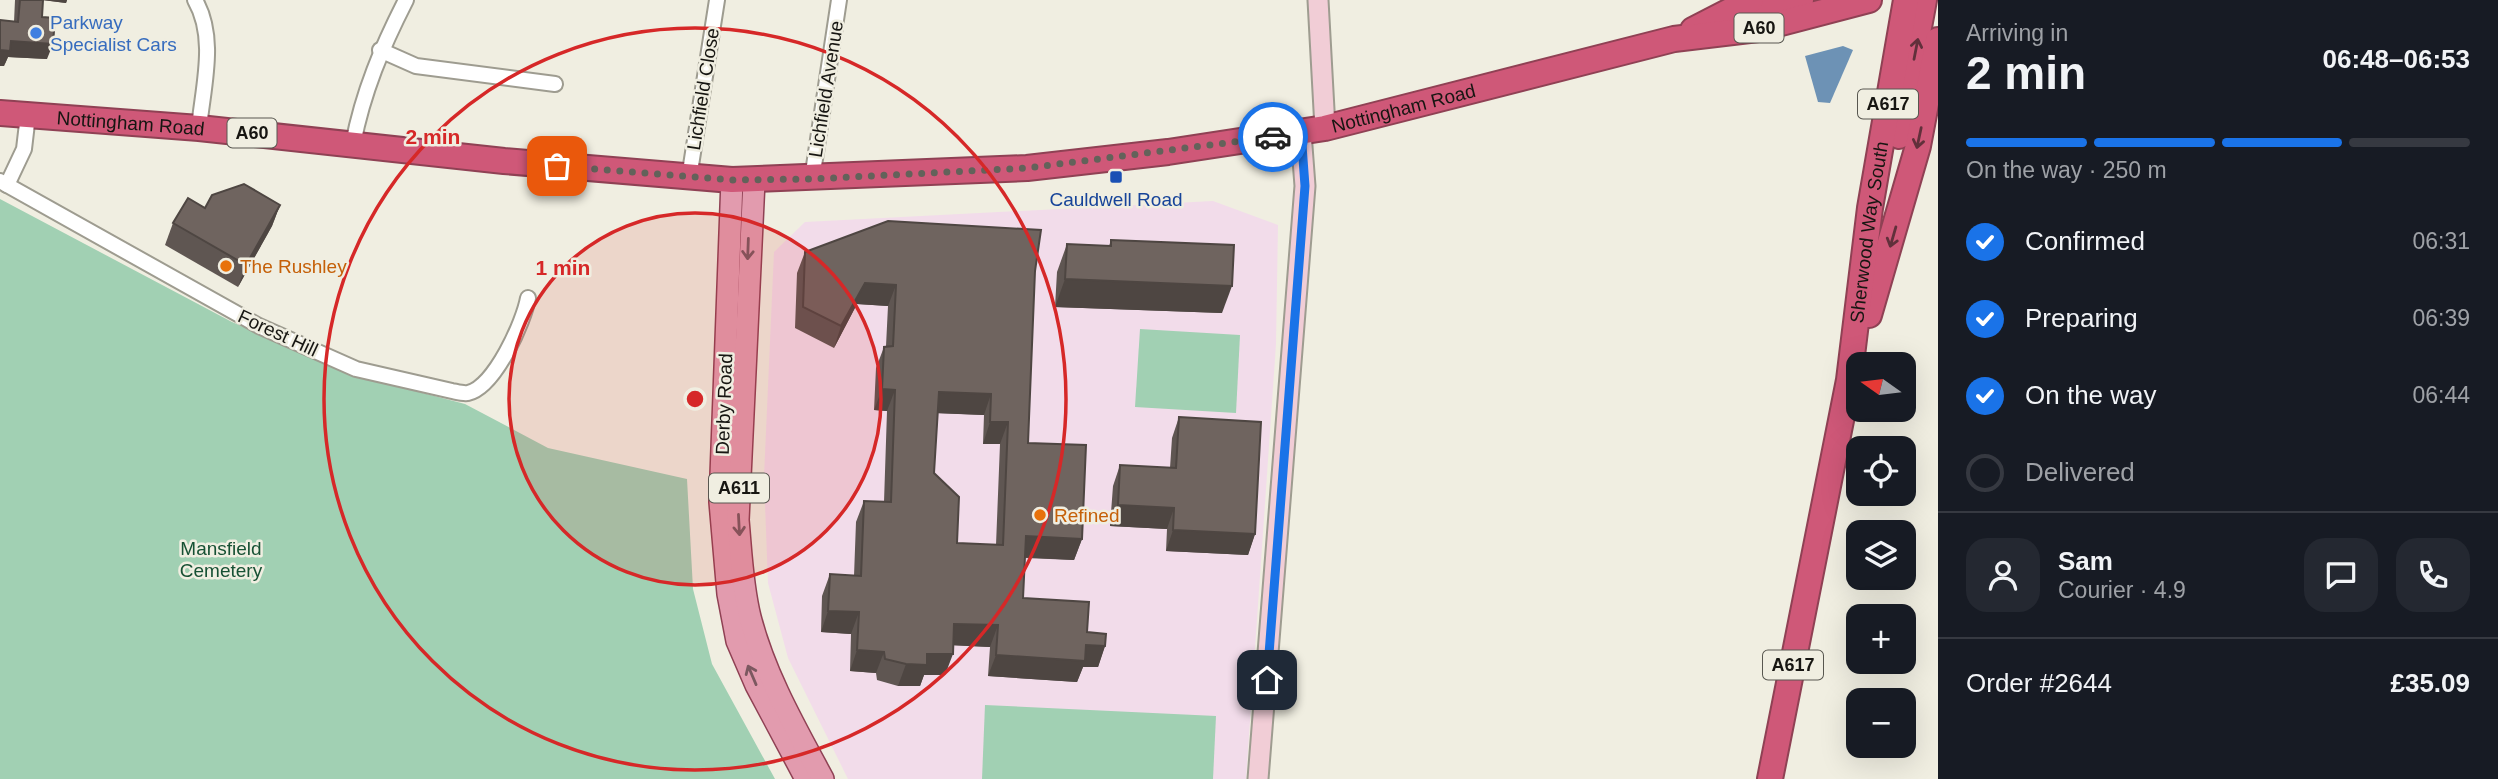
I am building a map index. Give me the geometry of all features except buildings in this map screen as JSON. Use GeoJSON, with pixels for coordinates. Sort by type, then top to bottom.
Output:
{"type":"FeatureCollection","features":[{"type":"Feature","properties":{"kind":"highway","name":"Nottingham Road"},"geometry":{"type":"LineString","coordinates":[[1674,39],[1751,0]]}},
{"type":"Feature","properties":{"kind":"highway"},"geometry":{"type":"LineString","coordinates":[[1723,15],[1758,12],[1801,0]]}},
{"type":"Feature","properties":{"kind":"highway","name":"Nottingham Road"},"geometry":{"type":"LineString","coordinates":[[0,113],[199,128],[689,178],[743,181],[1027,168],[1313,130],[1674,39],[1758,29],[1869,0]]}},
{"type":"Feature","properties":{"kind":"highway","name":"Sherwood Way South"},"geometry":{"type":"LineString","coordinates":[[1852,352],[1870,208],[1906,0]]}},
{"type":"Feature","properties":{"kind":"highway"},"geometry":{"type":"LineString","coordinates":[[1870,208],[1894,159],[1924,0]]}},
{"type":"Feature","properties":{"kind":"highway","name":"Sherwood Way South"},"geometry":{"type":"LineString","coordinates":[[1857,352],[1911,171],[1937,50]]}},
{"type":"Feature","properties":{"kind":"highway","name":"Sherwood Way South"},"geometry":{"type":"LineString","coordinates":[[1770,779],[1846,395]]}},
{"type":"Feature","properties":{"kind":"main road","name":"Derby Road"},"geometry":{"type":"LineString","coordinates":[[743,181],[720,502],[729,594],[737,641],[756,685],[806,779]]}},
{"type":"Feature","properties":{"kind":"main road","name":"Derby Road"},"geometry":{"type":"LineString","coordinates":[[743,181],[738,520],[743,575],[750,616],[765,663],[823,779]]}},
{"type":"Feature","properties":{"kind":"street"},"geometry":{"type":"LineString","coordinates":[[195,0],[204,15],[208,33],[199,128]]}},
{"type":"Feature","properties":{"kind":"street"},"geometry":{"type":"LineString","coordinates":[[353,144],[361,102],[380,50],[406,0]]}},
{"type":"Feature","properties":{"kind":"street","name":"Lichfield Close"},"geometry":{"type":"LineString","coordinates":[[689,178],[717,0]]}},
{"type":"Feature","properties":{"kind":"street","name":"Lichfield Avenue"},"geometry":{"type":"LineString","coordinates":[[812,179],[839,0]]}},
{"type":"Feature","properties":{"kind":"street"},"geometry":{"type":"LineString","coordinates":[[1258,779],[1305,186],[1313,130],[1318,0]]}},
{"type":"Feature","properties":{"kind":"street"},"geometry":{"type":"LineString","coordinates":[[380,50],[416,66],[555,83]]}},
{"type":"Feature","properties":{"kind":"street"},"geometry":{"type":"LineString","coordinates":[[3,183],[24,149],[28,116]]}},
{"type":"Feature","properties":{"kind":"street","name":"Forest Hill"},"geometry":{"type":"LineString","coordinates":[[3,183],[259,326],[356,369],[452,391],[467,393],[481,387],[524,321],[528,298]]}},
{"type":"Feature","properties":{"kind":"shaded area"},"geometry":{"type":"Polygon","coordinates":[[[1213,201],[1278,225],[1276,344],[1246,779],[848,779],[788,658],[768,583],[764,477],[774,252],[805,222],[1213,201]]]}},
{"type":"Feature","properties":{"kind":"green space","name":"Mansfield Cemetery"},"geometry":{"type":"Polygon","coordinates":[[[0,199],[232,322],[354,375],[465,404],[548,448],[687,479],[693,589],[712,664],[775,779],[0,779],[0,199]]]}},
{"type":"Feature","properties":{"kind":"green space"},"geometry":{"type":"Polygon","coordinates":[[[1140,329],[1240,335],[1236,413],[1135,407],[1140,329]]]}},
{"type":"Feature","properties":{"kind":"green space"},"geometry":{"type":"Polygon","coordinates":[[[985,705],[1216,716],[1213,779],[982,779],[985,705]]]}},
{"type":"Feature","properties":{"kind":"water"},"geometry":{"type":"Polygon","coordinates":[[[1843,46],[1853,50],[1830,103],[1818,102],[1805,56],[1843,46]]]}},
{"type":"Feature","properties":{"kind":"way so far"},"geometry":{"type":"LineString","coordinates":[[557,166],[689,178],[812,179],[1027,168],[1273,137]]}},
{"type":"Feature","properties":{"kind":"place","name":"Parkway Specialist Cars"},"geometry":{"type":"Point","coordinates":[36,33]}},
{"type":"Feature","properties":{"kind":"place","name":"Cauldwell Road"},"geometry":{"type":"Point","coordinates":[1116,177]}},
{"type":"Feature","properties":{"kind":"place","name":"The Rushley"},"geometry":{"type":"Point","coordinates":[226,266]}},
{"type":"Feature","properties":{"kind":"place","name":"Refined"},"geometry":{"type":"Point","coordinates":[1040,515]}},
{"type":"Feature","properties":{"kind":"route"},"geometry":{"type":"LineString","coordinates":[[1267,680],[1305,186],[1301,132],[1273,137]]}}]}
